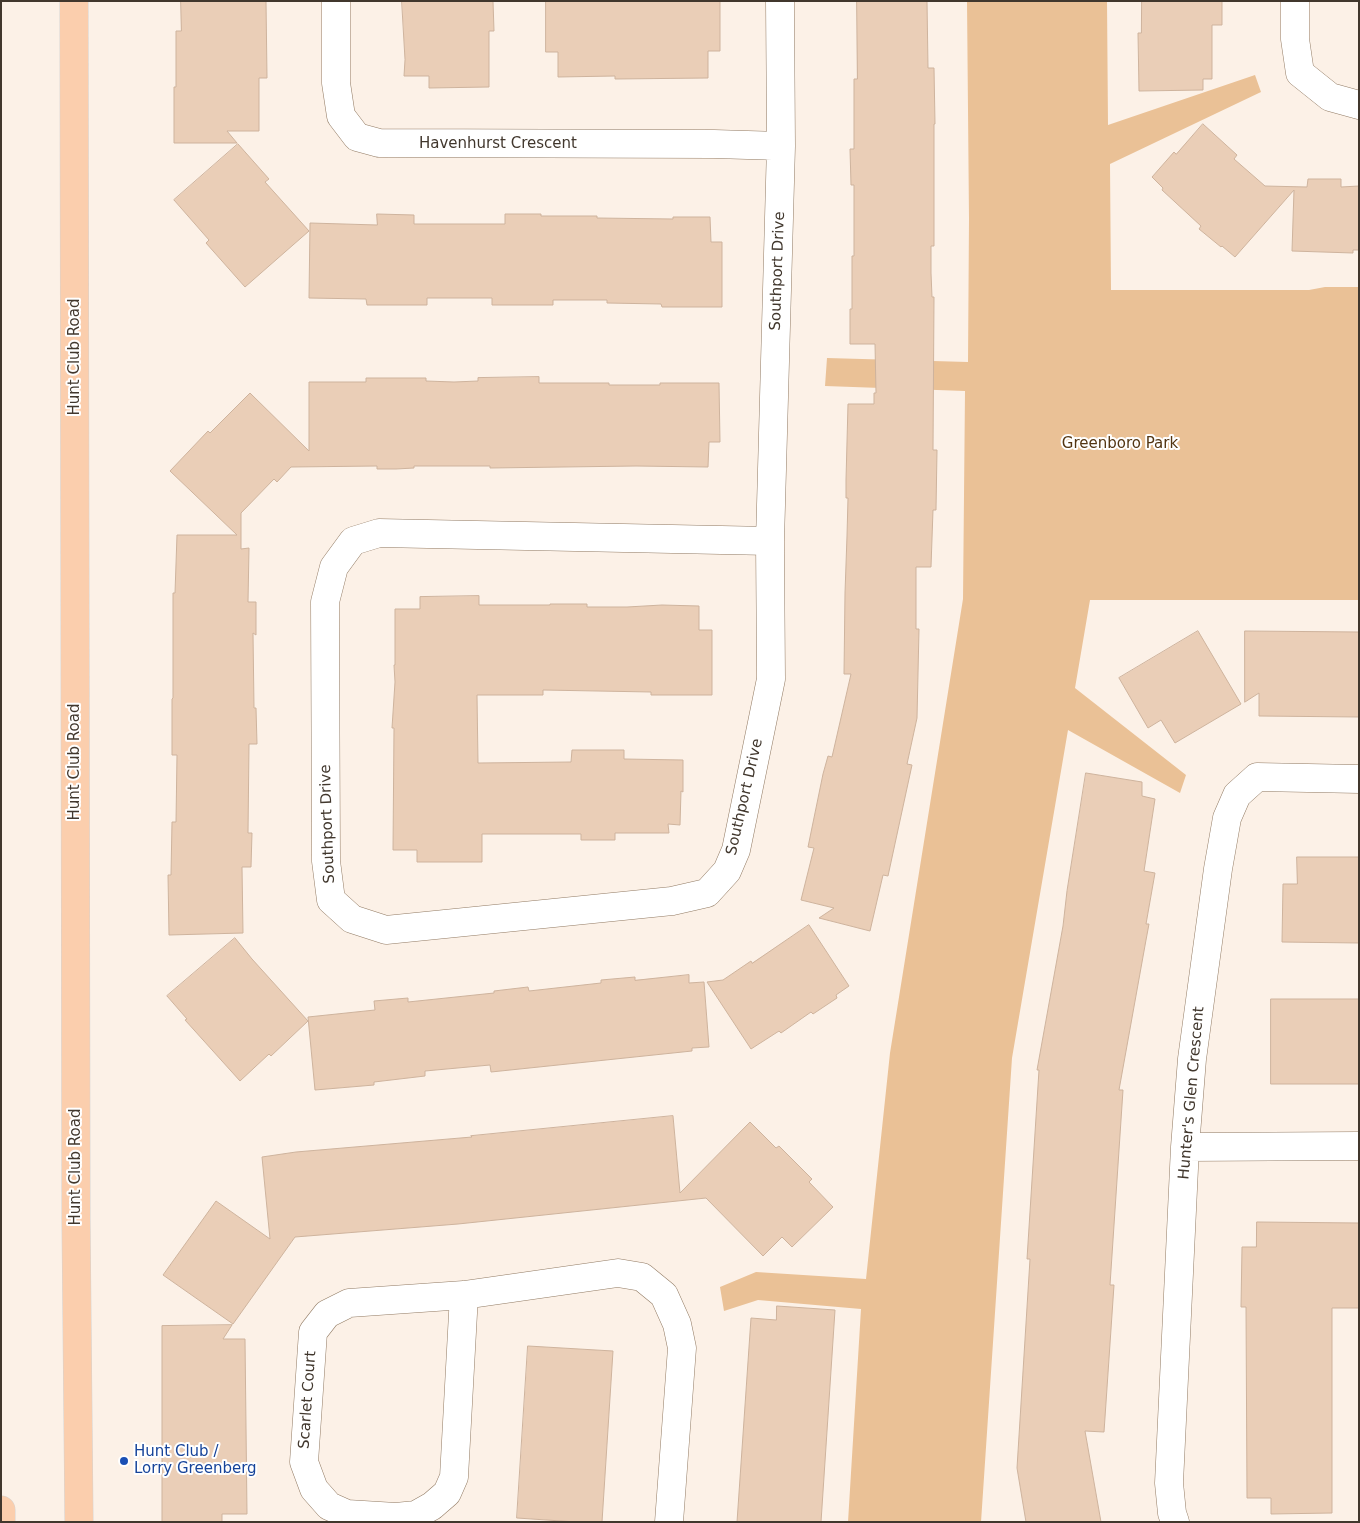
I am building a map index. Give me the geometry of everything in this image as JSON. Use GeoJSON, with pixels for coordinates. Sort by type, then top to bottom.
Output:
{"type":"FeatureCollection","features":[{"type":"Feature","properties":{"kind":"main road","name":"Hunt Club Road"},"geometry":{"type":"LineString","coordinates":[[74,1],[76,1219],[80,1519]]}},
{"type":"Feature","properties":{"kind":"main road"},"geometry":{"type":"LineString","coordinates":[[1,1510],[1,1522]]}},
{"type":"Feature","properties":{"kind":"street","name":"Havenhurst Crescent"},"geometry":{"type":"LineString","coordinates":[[336,1],[336,82],[341,116],[357,137],[379,143],[781,146]]}},
{"type":"Feature","properties":{"kind":"street","name":"Southport Drive"},"geometry":{"type":"LineString","coordinates":[[770,541],[379,534],[353,541],[334,567],[325,602],[326,862],[331,900],[352,919],[386,930],[672,901],[707,894],[727,871],[736,850],[771,679],[770,541],[781,146],[780,1]]}},
{"type":"Feature","properties":{"kind":"street"},"geometry":{"type":"LineString","coordinates":[[1295,1],[1295,39],[1300,73],[1330,97],[1359,105]]}},
{"type":"Feature","properties":{"kind":"street","name":"Hunter's Glen Crescent"},"geometry":{"type":"LineString","coordinates":[[1175,1522],[1168,1483],[1185,1147],[1192,1059],[1218,869],[1227,818],[1237,795],[1257,777],[1359,779]]}},
{"type":"Feature","properties":{"kind":"street"},"geometry":{"type":"LineString","coordinates":[[1185,1147],[1359,1146]]}},
{"type":"Feature","properties":{"kind":"street","name":"Scarlet Court"},"geometry":{"type":"LineString","coordinates":[[464,1295],[454,1477],[447,1493],[432,1506],[416,1515],[396,1517],[347,1514],[329,1506],[314,1489],[304,1462],[313,1332],[327,1314],[349,1303],[464,1295],[618,1274],[642,1277],[664,1295],[677,1324],[682,1348],[668,1522]]}},
{"type":"Feature","properties":{"kind":"green space","name":"Greenboro Park"},"geometry":{"type":"Polygon","coordinates":[[[967,1],[1107,1],[1108,125],[1255,75],[1261,92],[1110,164],[1111,290],[1309,290],[1325,287],[1359,287],[1359,600],[1090,600],[1075,688],[1186,775],[1180,793],[1068,730],[1012,1058],[981,1522],[848,1522],[861,1309],[758,1300],[724,1311],[720,1287],[756,1272],[866,1279],[890,1053],[963,599],[965,391],[825,386],[827,358],[968,362],[967,1]]]}},
{"type":"Feature","properties":{"kind":"building"},"geometry":{"type":"Polygon","coordinates":[[[181,1],[266,1],[267,78],[259,78],[259,131],[227,131],[237,143],[174,143],[176,31],[181,31],[181,1]]]}},
{"type":"Feature","properties":{"kind":"building"},"geometry":{"type":"Polygon","coordinates":[[[402,1],[493,1],[494,31],[489,31],[489,87],[429,88],[429,76],[404,76],[402,1]]]}},
{"type":"Feature","properties":{"kind":"building"},"geometry":{"type":"Polygon","coordinates":[[[546,1],[720,1],[720,51],[708,51],[708,78],[615,79],[615,76],[558,77],[558,52],[546,52],[546,1]]]}},
{"type":"Feature","properties":{"kind":"building"},"geometry":{"type":"Polygon","coordinates":[[[857,1],[927,1],[928,68],[934,68],[935,124],[934,246],[931,246],[931,273],[932,297],[934,297],[933,450],[937,450],[936,510],[933,510],[931,567],[916,567],[916,629],[919,629],[917,718],[907,764],[912,765],[888,876],[883,875],[870,931],[819,918],[834,908],[801,900],[814,848],[808,847],[823,774],[828,756],[832,757],[851,674],[844,674],[848,404],[874,404],[874,393],[876,393],[875,344],[850,344],[852,256],[854,256],[854,185],[851,185],[850,149],[854,149],[854,79],[857,79],[857,1]]]}},
{"type":"Feature","properties":{"kind":"building"},"geometry":{"type":"Polygon","coordinates":[[[1142,1],[1222,1],[1222,25],[1212,25],[1212,79],[1203,79],[1203,90],[1139,91],[1138,33],[1141,33],[1142,1]]]}},
{"type":"Feature","properties":{"kind":"building"},"geometry":{"type":"Polygon","coordinates":[[[1203,124],[1237,155],[1234,159],[1265,186],[1307,187],[1308,179],[1341,179],[1341,187],[1359,186],[1359,250],[1353,250],[1353,253],[1292,251],[1294,190],[1235,257],[1221,247],[1199,229],[1201,226],[1162,190],[1163,188],[1152,177],[1203,124]]]}},
{"type":"Feature","properties":{"kind":"building"},"geometry":{"type":"Polygon","coordinates":[[[238,144],[269,179],[265,182],[309,231],[245,287],[206,243],[209,240],[174,200],[238,144]]]}},
{"type":"Feature","properties":{"kind":"building"},"geometry":{"type":"Polygon","coordinates":[[[377,214],[414,215],[414,224],[505,224],[505,214],[597,216],[597,218],[673,219],[673,217],[710,217],[711,242],[722,242],[722,307],[662,307],[661,304],[607,303],[607,300],[553,300],[553,305],[492,305],[492,298],[427,298],[427,305],[367,305],[366,299],[309,298],[310,223],[377,225],[377,214]]]}},
{"type":"Feature","properties":{"kind":"building"},"geometry":{"type":"Polygon","coordinates":[[[539,377],[539,383],[660,385],[660,383],[719,383],[720,442],[709,442],[708,467],[490,468],[490,466],[414,466],[414,468],[377,469],[377,466],[291,467],[277,482],[274,479],[241,513],[241,549],[249,548],[248,602],[256,602],[256,635],[253,633],[254,708],[256,708],[257,744],[249,744],[248,833],[252,833],[251,867],[242,867],[243,933],[169,935],[168,875],[171,875],[172,822],[176,822],[177,755],[172,755],[172,699],[173,593],[175,593],[177,535],[237,535],[170,471],[208,431],[210,433],[250,393],[309,451],[309,382],[366,382],[366,378],[426,378],[426,381],[454,382],[478,381],[478,378],[539,377]]]}},
{"type":"Feature","properties":{"kind":"building"},"geometry":{"type":"Polygon","coordinates":[[[479,596],[479,605],[587,604],[587,607],[699,606],[699,630],[712,630],[712,695],[651,695],[651,692],[543,690],[543,695],[477,695],[478,763],[571,762],[572,750],[624,750],[624,759],[683,760],[680,825],[668,824],[669,833],[615,833],[615,840],[581,840],[581,834],[482,834],[482,862],[417,862],[417,850],[393,850],[394,728],[392,728],[395,682],[395,609],[420,609],[420,597],[479,596]]]}},
{"type":"Feature","properties":{"kind":"building"},"geometry":{"type":"Polygon","coordinates":[[[1198,631],[1241,704],[1175,743],[1161,720],[1148,728],[1119,678],[1198,631]]]}},
{"type":"Feature","properties":{"kind":"building"},"geometry":{"type":"Polygon","coordinates":[[[1245,631],[1359,632],[1359,717],[1259,716],[1259,693],[1245,702],[1245,631]]]}},
{"type":"Feature","properties":{"kind":"building"},"geometry":{"type":"Polygon","coordinates":[[[1086,773],[1142,782],[1142,796],[1155,799],[1144,871],[1155,873],[1146,924],[1149,924],[1119,1090],[1123,1090],[1110,1285],[1114,1285],[1104,1432],[1085,1431],[1101,1522],[1026,1522],[1017,1468],[1030,1259],[1027,1259],[1039,1070],[1037,1070],[1063,926],[1086,773]]]}},
{"type":"Feature","properties":{"kind":"building"},"geometry":{"type":"Polygon","coordinates":[[[1297,857],[1359,857],[1359,943],[1282,942],[1283,884],[1297,884],[1297,857]]]}},
{"type":"Feature","properties":{"kind":"building"},"geometry":{"type":"Polygon","coordinates":[[[809,925],[849,986],[836,995],[837,998],[813,1014],[811,1012],[781,1033],[779,1031],[751,1049],[707,982],[723,980],[809,925]]]}},
{"type":"Feature","properties":{"kind":"building"},"geometry":{"type":"Polygon","coordinates":[[[235,938],[308,1021],[271,1056],[269,1054],[240,1081],[185,1020],[187,1019],[167,996],[235,938]]]}},
{"type":"Feature","properties":{"kind":"building"},"geometry":{"type":"Polygon","coordinates":[[[689,975],[689,983],[704,982],[709,1047],[692,1048],[692,1051],[491,1072],[490,1065],[425,1071],[425,1076],[374,1082],[374,1085],[315,1090],[308,1017],[375,1010],[374,1001],[408,998],[408,1002],[494,993],[494,991],[528,987],[529,991],[601,983],[601,980],[635,977],[635,980],[689,975]]]}},
{"type":"Feature","properties":{"kind":"building"},"geometry":{"type":"Polygon","coordinates":[[[1271,999],[1359,999],[1359,1084],[1271,1084],[1271,999]]]}},
{"type":"Feature","properties":{"kind":"building"},"geometry":{"type":"Polygon","coordinates":[[[673,1116],[680,1193],[750,1122],[776,1148],[779,1146],[812,1179],[809,1182],[833,1207],[792,1247],[782,1237],[763,1256],[706,1198],[458,1224],[295,1237],[233,1324],[163,1275],[216,1201],[270,1239],[262,1157],[296,1152],[472,1137],[673,1116]]]}},
{"type":"Feature","properties":{"kind":"building"},"geometry":{"type":"Polygon","coordinates":[[[1257,1222],[1359,1223],[1359,1308],[1332,1308],[1332,1513],[1271,1514],[1271,1498],[1247,1498],[1246,1307],[1241,1307],[1242,1247],[1256,1247],[1257,1222]]]}},
{"type":"Feature","properties":{"kind":"building"},"geometry":{"type":"Polygon","coordinates":[[[777,1306],[835,1310],[821,1522],[737,1522],[751,1318],[776,1320],[777,1306]]]}},
{"type":"Feature","properties":{"kind":"building"},"geometry":{"type":"Polygon","coordinates":[[[232,1325],[223,1339],[245,1339],[247,1514],[222,1514],[222,1522],[162,1522],[162,1326],[232,1325]]]}},
{"type":"Feature","properties":{"kind":"building"},"geometry":{"type":"Polygon","coordinates":[[[528,1346],[613,1351],[602,1522],[517,1518],[528,1346]]]}},
{"type":"Feature","properties":{"kind":"place","name":"Hunt Club / Lorry Greenberg"},"geometry":{"type":"Point","coordinates":[124,1461]}}]}
